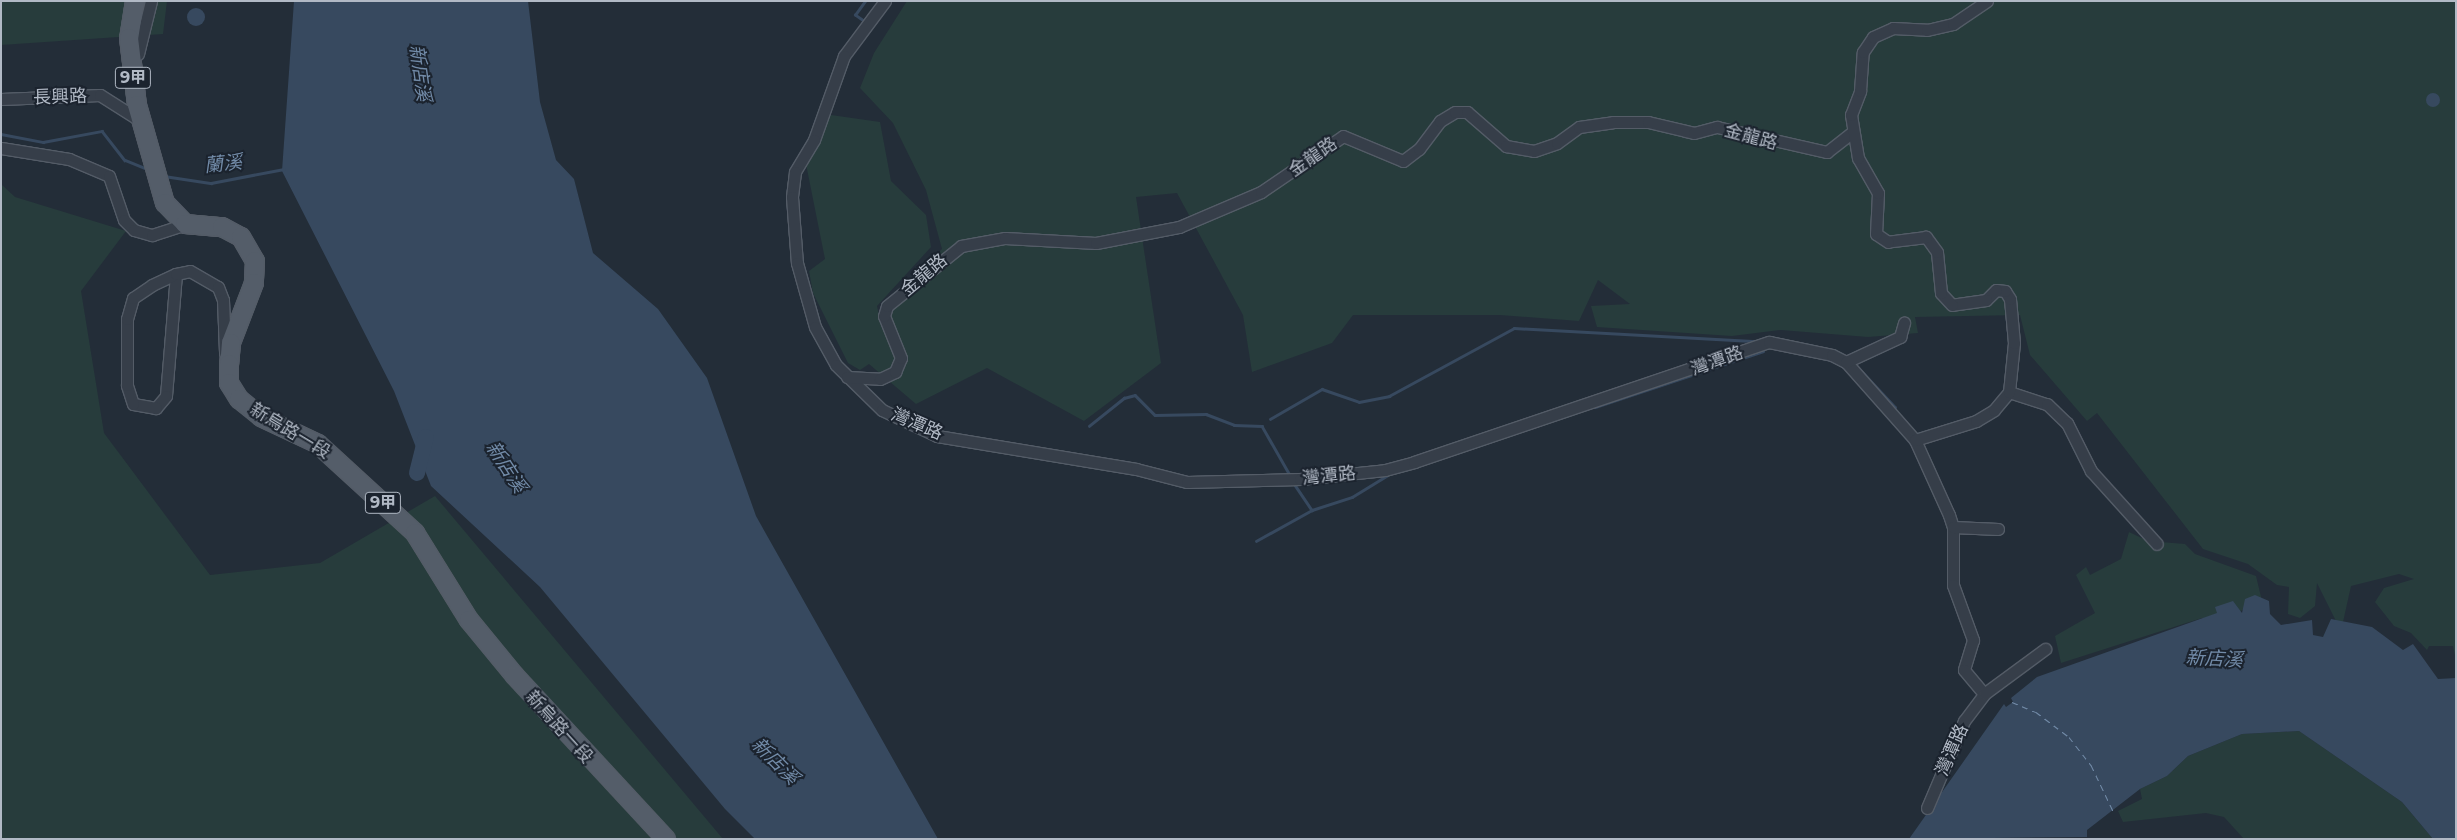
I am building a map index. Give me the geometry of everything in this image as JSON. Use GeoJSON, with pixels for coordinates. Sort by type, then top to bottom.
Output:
{"type":"FeatureCollection","features":[{"type":"Feature","properties":{"kind":"main road","name":"9甲"},"geometry":{"type":"LineString","coordinates":[[135,1],[128,38],[139,113],[148,153],[165,203],[185,224]]}},
{"type":"Feature","properties":{"kind":"main road","name":"新烏路一段"},"geometry":{"type":"LineString","coordinates":[[185,224],[222,227],[241,236],[255,261],[254,283],[231,343],[229,383],[238,399],[261,417],[318,444],[415,533],[469,620],[509,669],[589,761],[666,839]]}},
{"type":"Feature","properties":{"kind":"street"},"geometry":{"type":"LineString","coordinates":[[139,113],[142,85],[137,42],[151,1]]}},
{"type":"Feature","properties":{"kind":"street","name":"灣潭路"},"geometry":{"type":"LineString","coordinates":[[885,1],[844,56],[814,140],[795,172],[792,198],[802,294],[815,327],[847,377],[882,410],[937,436],[1204,484],[1385,470],[1769,342],[1846,362]]}},
{"type":"Feature","properties":{"kind":"street"},"geometry":{"type":"LineString","coordinates":[[1915,440],[1976,421],[1994,410],[2009,392],[2014,343],[2010,299],[2005,291],[1996,290],[1986,300],[1952,305],[1941,294],[1937,252],[1926,237],[1888,242],[1876,234],[1878,193],[1858,158],[1851,116],[1860,91],[1866,44],[1893,28],[1927,30],[1954,24],[1986,1]]}},
{"type":"Feature","properties":{"kind":"street","name":"長興路"},"geometry":{"type":"LineString","coordinates":[[1,99],[100,95],[139,113]]}},
{"type":"Feature","properties":{"kind":"street","name":"金龍路"},"geometry":{"type":"LineString","coordinates":[[847,377],[880,379],[895,372],[901,358],[884,316],[887,306],[961,246],[1005,238],[1096,243],[1179,227],[1261,192],[1343,136],[1403,161],[1420,149],[1440,121],[1455,112],[1467,112],[1506,146],[1534,151],[1557,143],[1579,127],[1614,122],[1648,122],[1694,133],[1717,128],[1827,152],[1853,132]]}},
{"type":"Feature","properties":{"kind":"street"},"geometry":{"type":"LineString","coordinates":[[1,148],[77,161],[109,176],[124,220],[134,230],[152,235],[185,224]]}},
{"type":"Feature","properties":{"kind":"street"},"geometry":{"type":"LineString","coordinates":[[176,274],[166,396],[156,408],[138,408],[127,385],[130,304],[139,293],[176,274],[198,274],[223,294],[224,348],[229,364]]}},
{"type":"Feature","properties":{"kind":"street"},"geometry":{"type":"LineString","coordinates":[[1904,323],[1900,337],[1846,362],[1915,440],[1953,528],[1954,585],[1972,640],[1964,670],[1984,694]]}},
{"type":"Feature","properties":{"kind":"street"},"geometry":{"type":"LineString","coordinates":[[2009,392],[2047,404],[2067,424],[2091,471],[2157,544]]}},
{"type":"Feature","properties":{"kind":"street"},"geometry":{"type":"LineString","coordinates":[[1953,528],[1998,529]]}},
{"type":"Feature","properties":{"kind":"street","name":"灣潭路"},"geometry":{"type":"LineString","coordinates":[[1927,808],[1964,721],[1984,694],[2045,649]]}},
{"type":"Feature","properties":{"kind":"green space"},"geometry":{"type":"Polygon","coordinates":[[[1,1],[167,1],[163,34],[1,45],[1,1]]]}},
{"type":"Feature","properties":{"kind":"green space"},"geometry":{"type":"Polygon","coordinates":[[[907,1],[2456,1],[2456,660],[2453,646],[2429,646],[2427,650],[2411,633],[2394,626],[2375,602],[2384,588],[2414,579],[2399,574],[2351,586],[2341,631],[2317,583],[2315,606],[2300,618],[2288,614],[2289,587],[2277,585],[2248,564],[2203,549],[2097,413],[2087,421],[2030,355],[2020,315],[1915,317],[1918,333],[1868,337],[1781,330],[1732,336],[1597,327],[1591,306],[1630,304],[1598,280],[1579,321],[1500,315],[1353,315],[1332,343],[1252,372],[1243,315],[1177,193],[1136,197],[1161,363],[1084,421],[987,368],[916,404],[869,364],[860,370],[848,363],[813,293],[809,271],[825,259],[806,164],[831,115],[880,122],[891,181],[926,215],[931,247],[877,306],[881,325],[892,295],[942,249],[926,190],[893,123],[860,88],[874,53],[907,1]]]}},
{"type":"Feature","properties":{"kind":"green space"},"geometry":{"type":"Polygon","coordinates":[[[1,184],[15,197],[126,231],[81,291],[104,433],[210,575],[320,563],[435,496],[723,839],[1,839],[1,184]]]}},
{"type":"Feature","properties":{"kind":"green space"},"geometry":{"type":"Polygon","coordinates":[[[2129,532],[2148,541],[2185,544],[2195,554],[2256,576],[2262,601],[2221,620],[2202,618],[2061,663],[2055,636],[2095,613],[2076,575],[2086,567],[2090,575],[2121,559],[2129,532]]]}},
{"type":"Feature","properties":{"kind":"green space"},"geometry":{"type":"Polygon","coordinates":[[[2299,731],[2402,802],[2433,839],[2244,839],[2224,817],[2206,813],[2123,822],[2118,811],[2142,799],[2140,789],[2167,776],[2188,756],[2242,734],[2299,731]]]}},
{"type":"Feature","properties":{"kind":"water","name":"新店溪"},"geometry":{"type":"Polygon","coordinates":[[[294,1],[528,1],[540,102],[556,160],[574,179],[593,253],[658,309],[707,378],[756,516],[938,839],[755,839],[725,809],[540,587],[431,486],[394,391],[282,171],[294,1]]]}},
{"type":"Feature","properties":{"kind":"water"},"geometry":{"type":"Polygon","coordinates":[[[196,8],[202,11],[205,17],[202,23],[196,26],[190,23],[187,17],[190,11],[196,8]]]}},
{"type":"Feature","properties":{"kind":"water"},"geometry":{"type":"Polygon","coordinates":[[[2430,93],[2436,93],[2440,100],[2436,107],[2430,107],[2426,103],[2426,97],[2430,93]]]}},
{"type":"Feature","properties":{"kind":"water","name":"新店溪"},"geometry":{"type":"Polygon","coordinates":[[[2255,595],[2269,601],[2270,614],[2281,625],[2312,620],[2313,635],[2323,637],[2331,619],[2372,627],[2403,650],[2413,644],[2438,679],[2456,678],[2456,839],[2433,839],[2402,802],[2299,731],[2242,734],[2188,756],[2167,776],[2140,789],[2087,830],[2087,837],[1909,839],[2004,704],[2006,707],[2013,702],[2011,698],[2037,677],[2217,613],[2215,607],[2233,601],[2242,613],[2245,599],[2255,595]]]}},
{"type":"Feature","properties":{"kind":"waterway"},"geometry":{"type":"LineString","coordinates":[[865,1],[855,15],[865,22]]}},
{"type":"Feature","properties":{"kind":"waterway","name":"蘭溪"},"geometry":{"type":"LineString","coordinates":[[1,134],[43,142],[102,131],[125,160],[147,169]]}},
{"type":"Feature","properties":{"kind":"waterway","name":"蘭溪"},"geometry":{"type":"LineString","coordinates":[[164,176],[211,183],[284,169]]}},
{"type":"Feature","properties":{"kind":"waterway"},"geometry":{"type":"LineString","coordinates":[[1270,419],[1322,389],[1359,402],[1389,396],[1514,328],[1757,341]]}},
{"type":"Feature","properties":{"kind":"waterway"},"geometry":{"type":"LineString","coordinates":[[1595,407],[1763,351]]}},
{"type":"Feature","properties":{"kind":"waterway"},"geometry":{"type":"LineString","coordinates":[[1857,366],[1895,407],[1895,412]]}},
{"type":"Feature","properties":{"kind":"waterway"},"geometry":{"type":"LineString","coordinates":[[1089,426],[1124,398],[1135,395],[1155,415],[1206,414],[1234,425],[1262,426],[1290,475]]}},
{"type":"Feature","properties":{"kind":"waterway"},"geometry":{"type":"LineString","coordinates":[[417,473],[426,437]]}},
{"type":"Feature","properties":{"kind":"waterway"},"geometry":{"type":"LineString","coordinates":[[1256,541],[1312,510],[1352,497],[1388,475]]}},
{"type":"Feature","properties":{"kind":"waterway"},"geometry":{"type":"LineString","coordinates":[[1293,482],[1312,510]]}},
{"type":"Feature","properties":{"kind":"ferry route"},"geometry":{"type":"LineString","coordinates":[[2012,702],[2036,712],[2069,737],[2091,765],[2114,813]]}}]}
